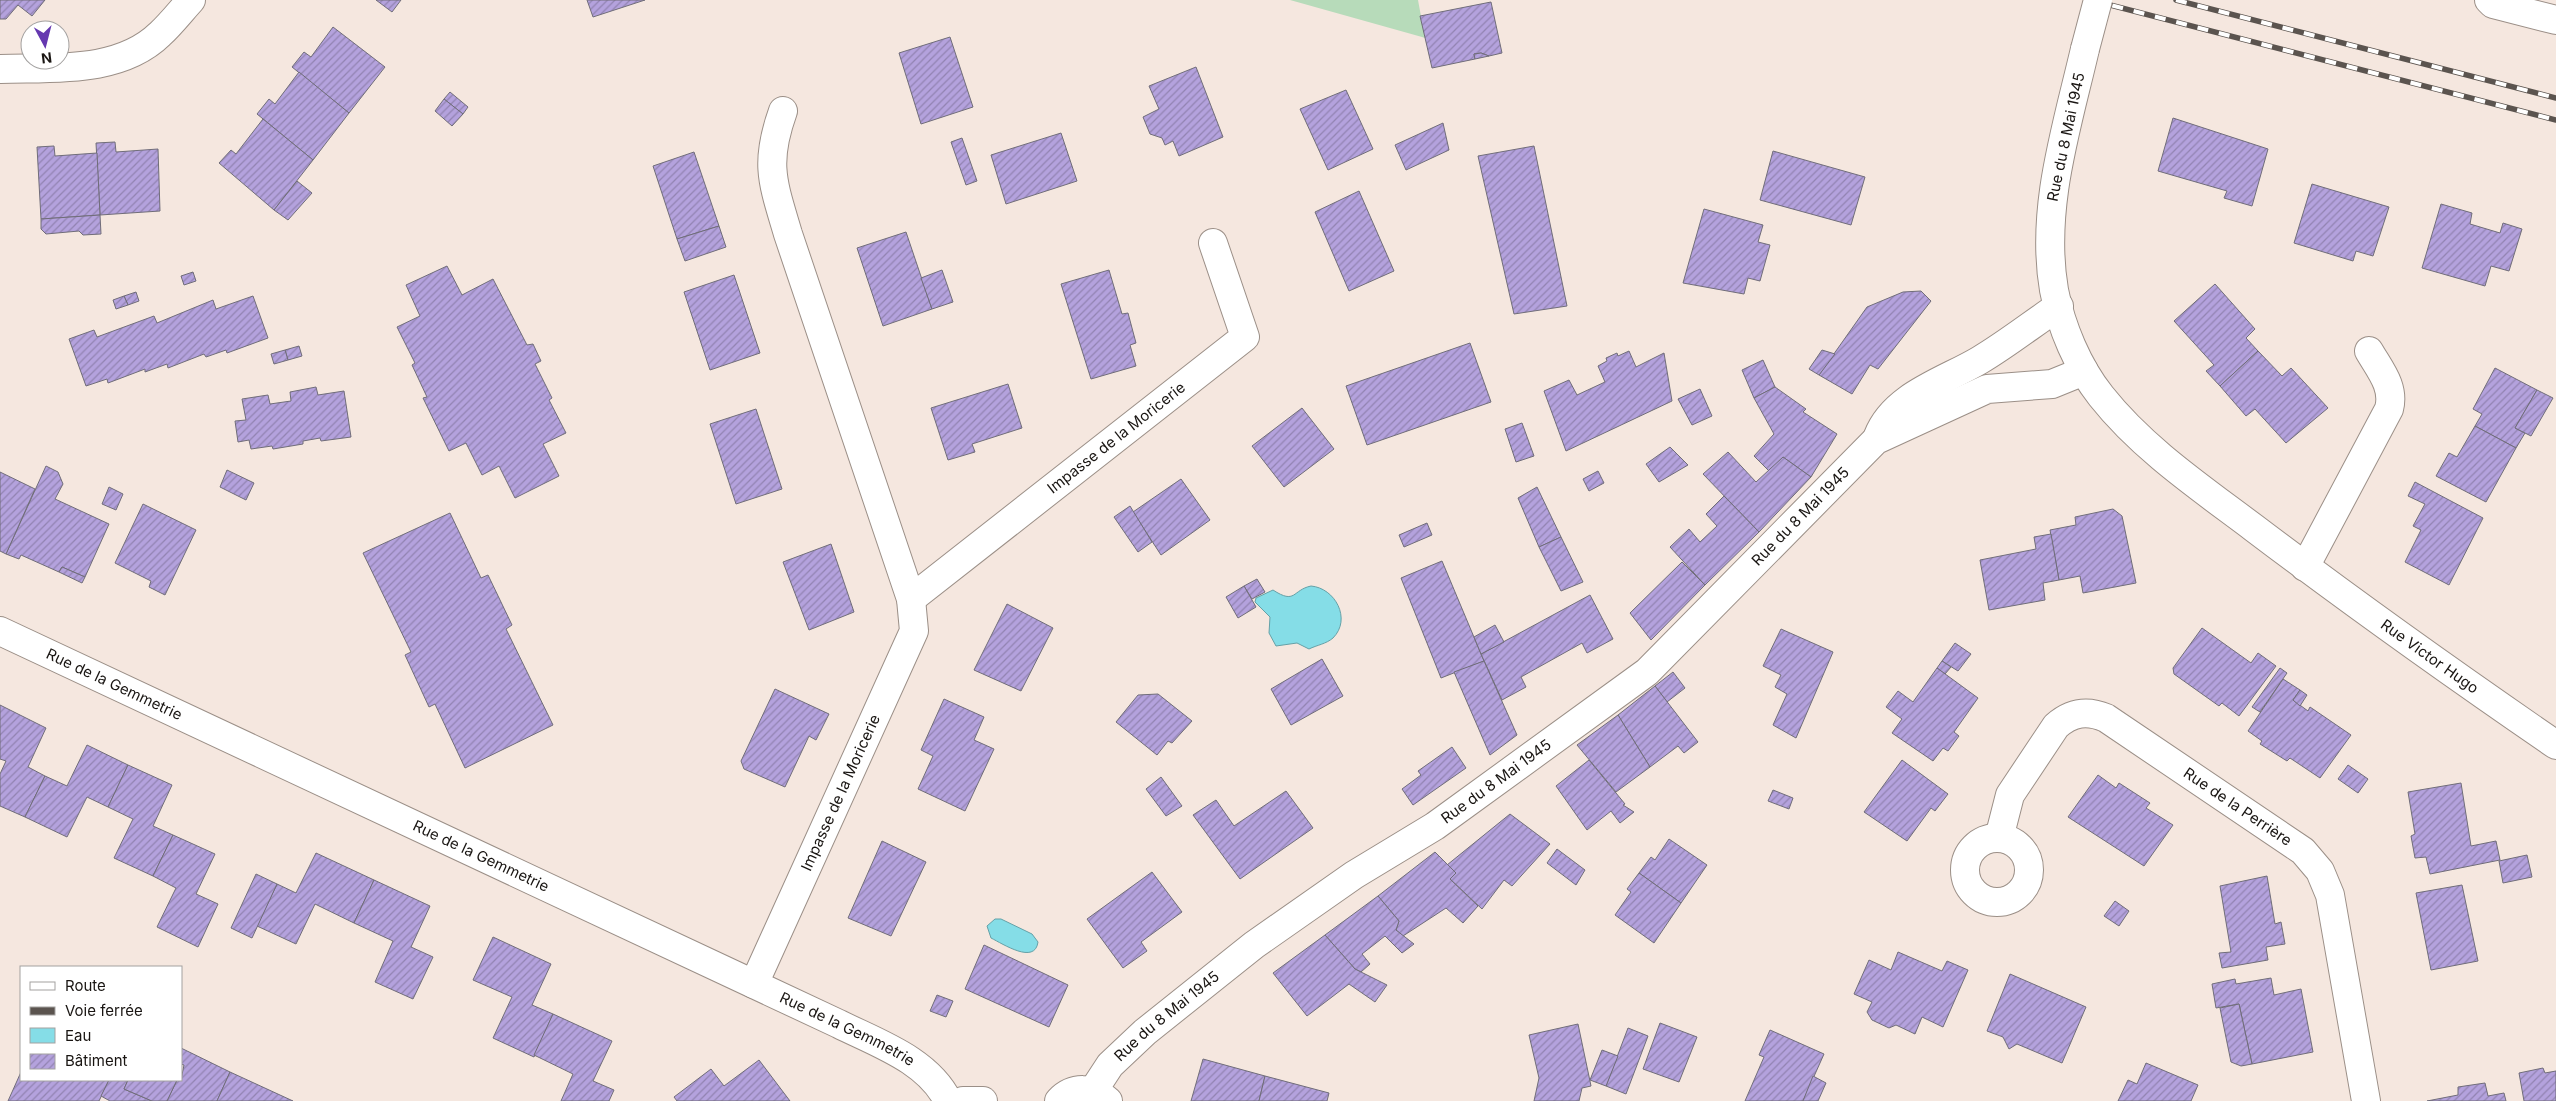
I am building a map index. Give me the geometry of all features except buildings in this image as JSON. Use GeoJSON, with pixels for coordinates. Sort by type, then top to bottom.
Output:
{"type":"FeatureCollection","features":[{"type":"Feature","properties":{"kind":"street"},"geometry":{"type":"LineString","coordinates":[[0,70],[96,65],[134,53],[159,36],[191,0]]}},
{"type":"Feature","properties":{"kind":"street","name":"Rue du 8 Mai 1945"},"geometry":{"type":"LineString","coordinates":[[1100,1096],[1110,1065],[1145,1032],[1254,945],[1354,875],[1435,826],[1647,672],[1876,440],[1987,389],[2052,384],[2084,370],[2063,324],[2054,288],[2051,212],[2059,160],[2098,0]]}},
{"type":"Feature","properties":{"kind":"street"},"geometry":{"type":"LineString","coordinates":[[2489,0],[2493,4],[2556,20]]}},
{"type":"Feature","properties":{"kind":"street","name":"Impasse de la Moricerie"},"geometry":{"type":"LineString","coordinates":[[754,984],[914,632],[911,599],[788,234],[774,185],[771,159],[776,132],[783,111]]}},
{"type":"Feature","properties":{"kind":"street","name":"Impasse de la Moricerie"},"geometry":{"type":"LineString","coordinates":[[911,599],[1245,337],[1212,243]]}},
{"type":"Feature","properties":{"kind":"street","name":"Rue du 8 Mai 1945"},"geometry":{"type":"LineString","coordinates":[[1876,440],[1883,424],[1917,394],[1980,360],[2059,306]]}},
{"type":"Feature","properties":{"kind":"street"},"geometry":{"type":"LineString","coordinates":[[2305,567],[2389,409],[2392,398],[2390,387],[2369,352]]}},
{"type":"Feature","properties":{"kind":"street","name":"Rue Victor Hugo"},"geometry":{"type":"LineString","coordinates":[[2084,370],[2102,398],[2151,447],[2305,567],[2556,745]]}},
{"type":"Feature","properties":{"kind":"street","name":"Rue de la Gemmetrie"},"geometry":{"type":"LineString","coordinates":[[0,631],[839,1024],[915,1064],[932,1078],[948,1101]]}},
{"type":"Feature","properties":{"kind":"street","name":"Rue de la Perrière"},"geometry":{"type":"LineString","coordinates":[[1999,838],[2010,795],[2056,726],[2066,717],[2078,713],[2093,712],[2106,718],[2303,851],[2320,871],[2330,895],[2366,1101]]}},
{"type":"Feature","properties":{"kind":"street"},"geometry":{"type":"LineString","coordinates":[[1052,1100],[1078,1090],[1100,1096]]}},
{"type":"Feature","properties":{"kind":"street"},"geometry":{"type":"LineString","coordinates":[[963,1101],[983,1101]]}},
{"type":"Feature","properties":{"kind":"green space"},"geometry":{"type":"Polygon","coordinates":[[[1290,0],[1418,0],[1425,38],[1422,37],[1290,0]]]}},
{"type":"Feature","properties":{"kind":"water"},"geometry":{"type":"Polygon","coordinates":[[[1311,586],[1320,588],[1334,598],[1341,614],[1338,630],[1330,640],[1309,649],[1297,643],[1276,646],[1269,633],[1270,617],[1255,602],[1256,598],[1273,590],[1290,596],[1311,586]]]}},
{"type":"Feature","properties":{"kind":"water"},"geometry":{"type":"Polygon","coordinates":[[[995,919],[1001,919],[1032,934],[1038,942],[1036,949],[1031,952],[1018,951],[991,938],[987,926],[995,919]]]}},
{"type":"Feature","properties":{"kind":"railway"},"geometry":{"type":"LineString","coordinates":[[2091,0],[2556,120]]}},
{"type":"Feature","properties":{"kind":"railway"},"geometry":{"type":"LineString","coordinates":[[2176,0],[2556,98]]}}]}
